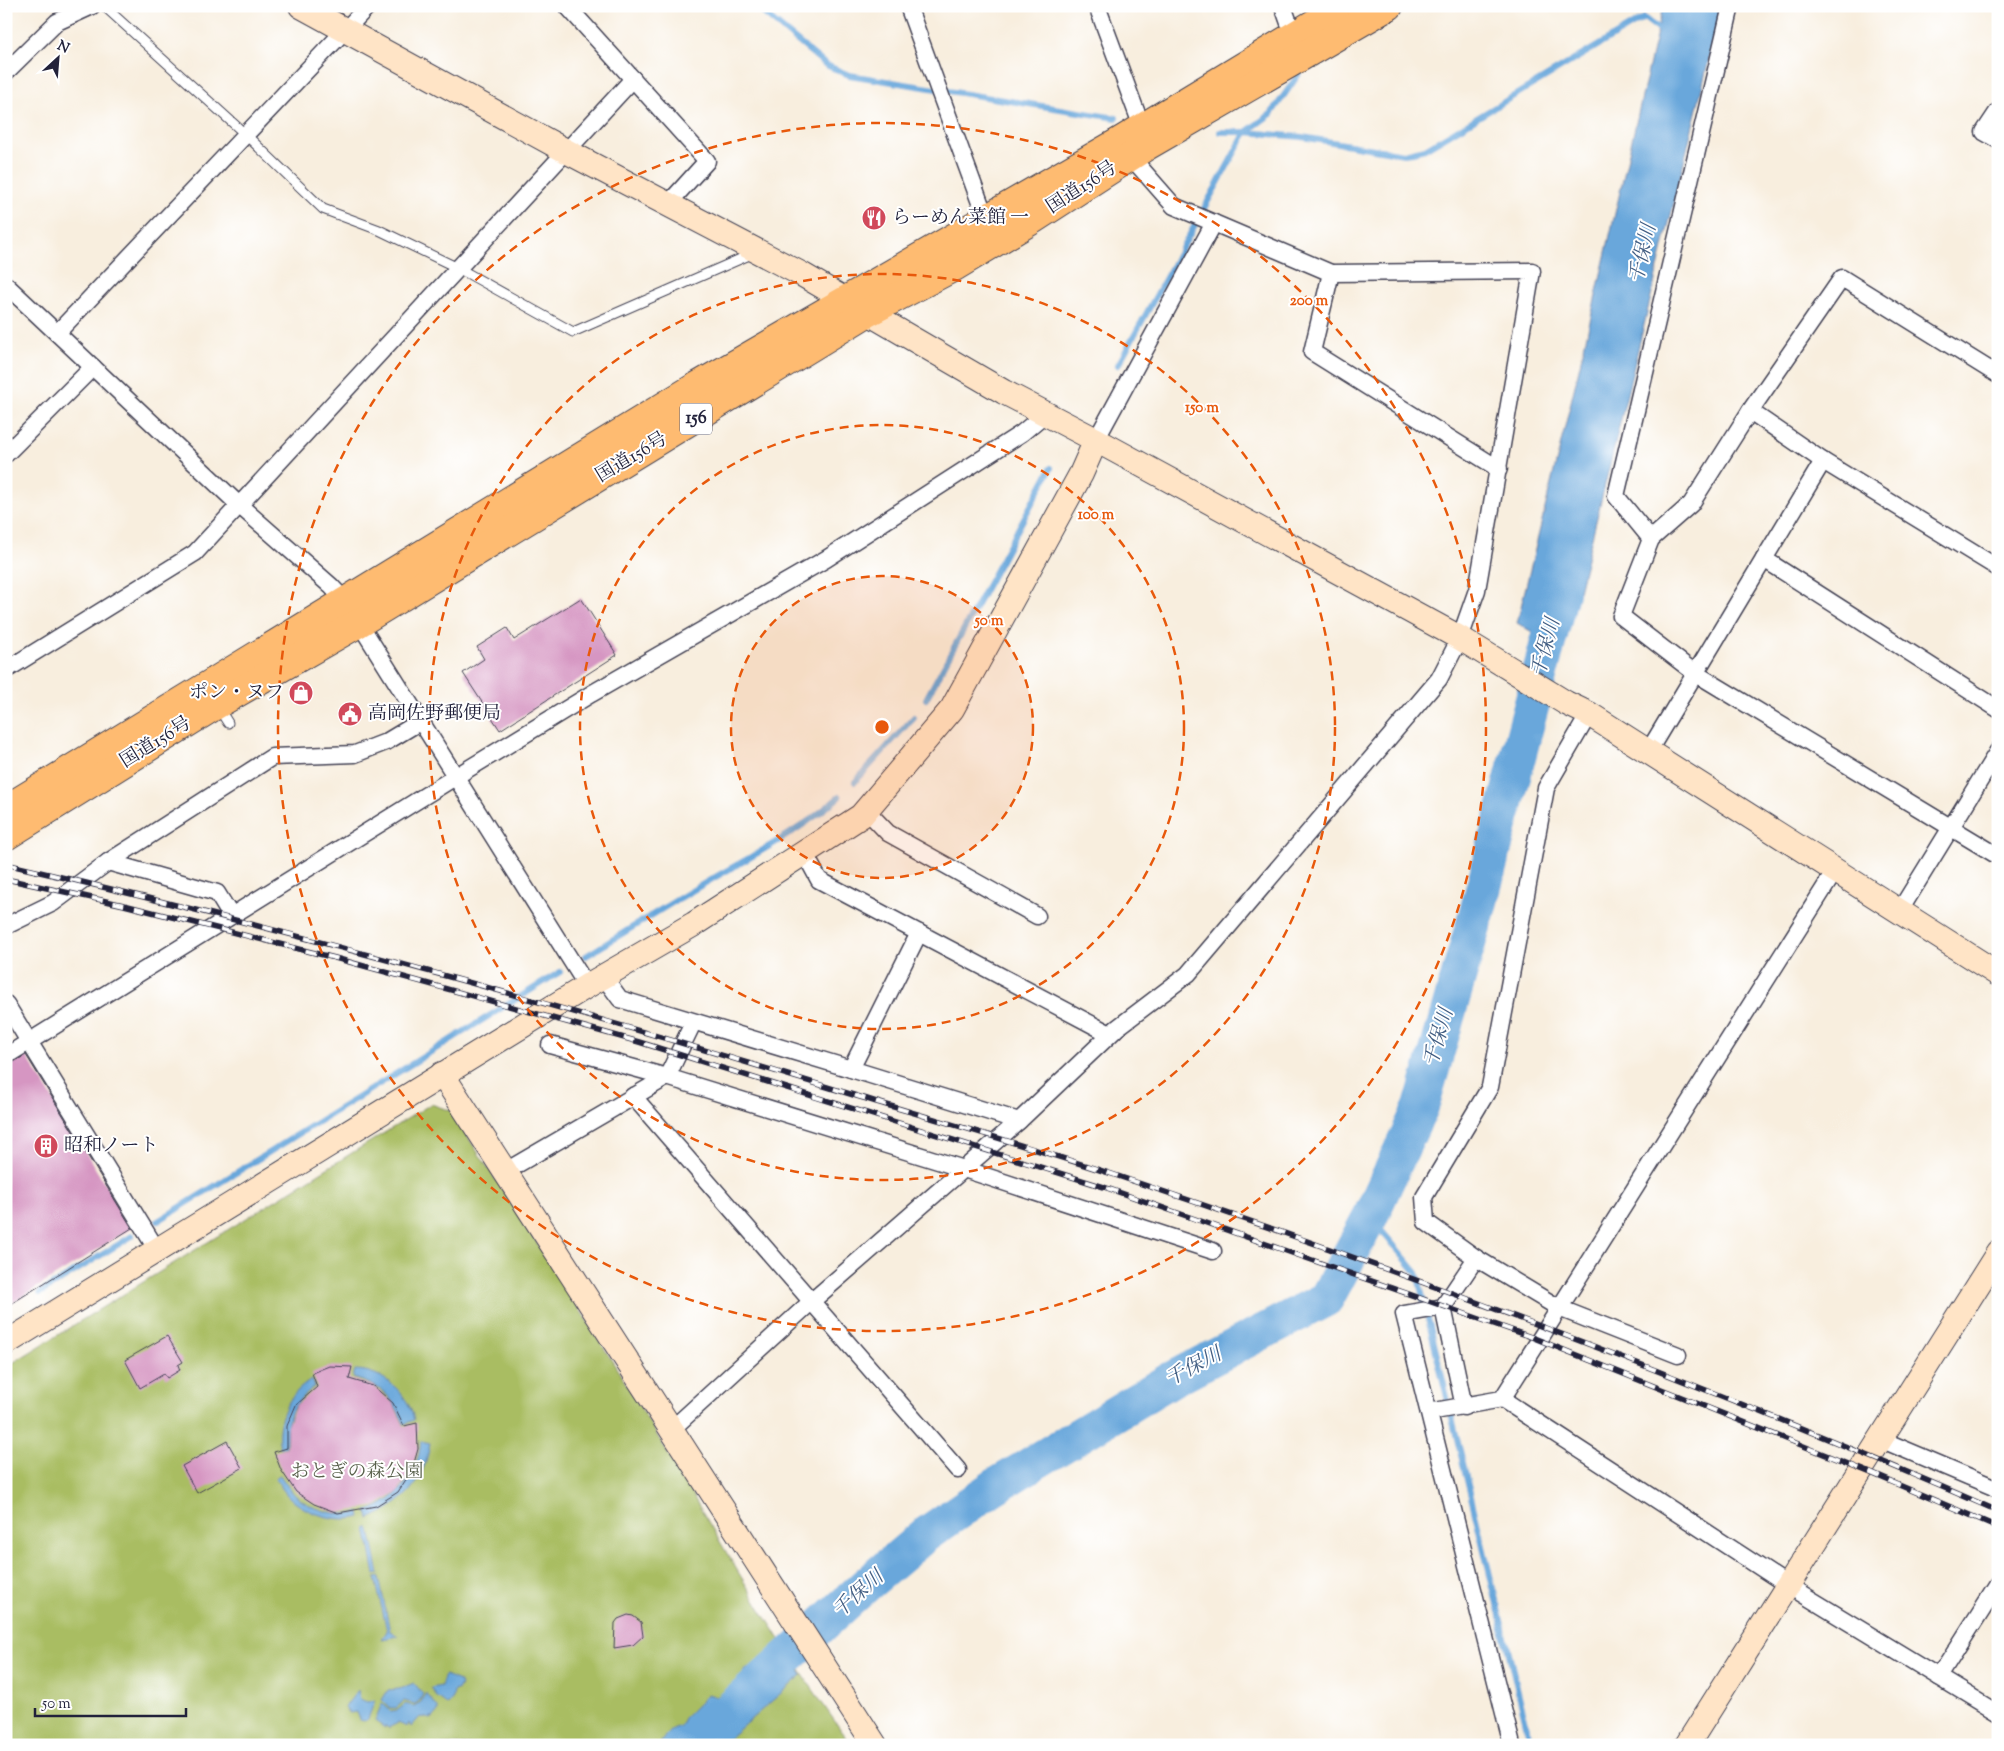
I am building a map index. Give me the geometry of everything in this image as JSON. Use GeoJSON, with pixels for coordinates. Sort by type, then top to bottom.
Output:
{"type":"FeatureCollection","features":[{"type":"Feature","properties":{"kind":"highway","name":"国道156号"},"geometry":{"type":"LineString","coordinates":[[6,809],[352,612],[857,307],[986,219],[1294,37],[1343,6]]}},
{"type":"Feature","properties":{"kind":"highway","name":"国道156号"},"geometry":{"type":"LineString","coordinates":[[857,307],[964,262],[1131,157],[1389,6]]}},
{"type":"Feature","properties":{"kind":"highway","name":"国道156号"},"geometry":{"type":"LineString","coordinates":[[6,836],[222,714],[352,612]]}},
{"type":"Feature","properties":{"kind":"street"},"geometry":{"type":"LineString","coordinates":[[6,72],[57,22],[92,6]]}},
{"type":"Feature","properties":{"kind":"street"},"geometry":{"type":"LineString","coordinates":[[301,6],[566,151],[758,250],[1004,392],[1460,638],[1566,703],[1590,714],[1998,974]]}},
{"type":"Feature","properties":{"kind":"street"},"geometry":{"type":"LineString","coordinates":[[57,332],[245,134],[347,31],[368,6]]}},
{"type":"Feature","properties":{"kind":"street"},"geometry":{"type":"LineString","coordinates":[[567,6],[707,161],[668,204]]}},
{"type":"Feature","properties":{"kind":"street"},"geometry":{"type":"LineString","coordinates":[[908,6],[986,219]]}},
{"type":"Feature","properties":{"kind":"street"},"geometry":{"type":"LineString","coordinates":[[1097,6],[1142,127]]}},
{"type":"Feature","properties":{"kind":"street"},"geometry":{"type":"LineString","coordinates":[[1283,6],[1294,37]]}},
{"type":"Feature","properties":{"kind":"street"},"geometry":{"type":"LineString","coordinates":[[1651,539],[1616,496],[1731,6]]}},
{"type":"Feature","properties":{"kind":"street"},"geometry":{"type":"LineString","coordinates":[[6,670],[195,553],[634,78]]}},
{"type":"Feature","properties":{"kind":"street"},"geometry":{"type":"LineString","coordinates":[[1998,111],[1984,132],[1998,140]]}},
{"type":"Feature","properties":{"kind":"street"},"geometry":{"type":"LineString","coordinates":[[672,1429],[812,1301],[1019,1121],[1110,1034],[1188,974],[1439,679],[1460,638],[1477,590],[1500,469],[1532,271],[1331,273],[1174,206],[1131,157]]}},
{"type":"Feature","properties":{"kind":"street"},"geometry":{"type":"LineString","coordinates":[[6,1342],[595,981],[694,924],[861,816],[952,709],[1081,474],[1096,440],[1214,223]]}},
{"type":"Feature","properties":{"kind":"street"},"geometry":{"type":"LineString","coordinates":[[1331,273],[1312,352],[1500,469]]}},
{"type":"Feature","properties":{"kind":"street"},"geometry":{"type":"LineString","coordinates":[[1998,375],[1842,278],[1750,411],[1691,504],[1651,539],[1621,616],[1695,673],[1998,856]]}},
{"type":"Feature","properties":{"kind":"street"},"geometry":{"type":"LineString","coordinates":[[6,285],[239,505],[331,586],[352,612],[455,777],[595,981],[620,999],[693,1023],[1019,1121]]}},
{"type":"Feature","properties":{"kind":"street"},"geometry":{"type":"LineString","coordinates":[[6,454],[93,367]]}},
{"type":"Feature","properties":{"kind":"street"},"geometry":{"type":"LineString","coordinates":[[1750,411],[1824,460],[1998,568]]}},
{"type":"Feature","properties":{"kind":"street"},"geometry":{"type":"LineString","coordinates":[[6,1056],[232,916],[358,830],[455,777],[591,694],[826,558],[1022,433],[1046,413]]}},
{"type":"Feature","properties":{"kind":"street"},"geometry":{"type":"LineString","coordinates":[[1648,752],[1824,460]]}},
{"type":"Feature","properties":{"kind":"street"},"geometry":{"type":"LineString","coordinates":[[1764,559],[1998,709]]}},
{"type":"Feature","properties":{"kind":"street"},"geometry":{"type":"LineString","coordinates":[[1590,714],[1546,788],[1490,1087],[1424,1197],[1426,1222],[1476,1258],[1559,1308],[1678,1355]]}},
{"type":"Feature","properties":{"kind":"street"},"geometry":{"type":"LineString","coordinates":[[6,926],[53,903],[108,862],[272,757],[314,759],[355,754],[386,742],[421,721]]}},
{"type":"Feature","properties":{"kind":"street"},"geometry":{"type":"LineString","coordinates":[[1899,912],[1998,751]]}},
{"type":"Feature","properties":{"kind":"street"},"geometry":{"type":"LineString","coordinates":[[866,810],[888,833],[1037,916]]}},
{"type":"Feature","properties":{"kind":"street"},"geometry":{"type":"LineString","coordinates":[[805,854],[819,880],[1110,1034]]}},
{"type":"Feature","properties":{"kind":"street"},"geometry":{"type":"LineString","coordinates":[[108,862],[218,893],[232,916]]}},
{"type":"Feature","properties":{"kind":"street"},"geometry":{"type":"LineString","coordinates":[[1502,1399],[1835,871]]}},
{"type":"Feature","properties":{"kind":"street"},"geometry":{"type":"LineString","coordinates":[[851,1069],[919,933]]}},
{"type":"Feature","properties":{"kind":"street"},"geometry":{"type":"LineString","coordinates":[[6,1004],[157,1250]]}},
{"type":"Feature","properties":{"kind":"street"},"geometry":{"type":"LineString","coordinates":[[506,1171],[667,1077],[693,1023]]}},
{"type":"Feature","properties":{"kind":"street"},"geometry":{"type":"LineString","coordinates":[[550,1045],[667,1077],[964,1169],[1213,1251]]}},
{"type":"Feature","properties":{"kind":"street"},"geometry":{"type":"LineString","coordinates":[[442,1074],[875,1745]]}},
{"type":"Feature","properties":{"kind":"street"},"geometry":{"type":"LineString","coordinates":[[633,1096],[958,1470]]}},
{"type":"Feature","properties":{"kind":"street"},"geometry":{"type":"LineString","coordinates":[[1688,1745],[1998,1254]]}},
{"type":"Feature","properties":{"kind":"street"},"geometry":{"type":"LineString","coordinates":[[1464,1407],[1443,1307],[1476,1258]]}},
{"type":"Feature","properties":{"kind":"street"},"geometry":{"type":"LineString","coordinates":[[1443,1307],[1404,1314],[1512,1745]]}},
{"type":"Feature","properties":{"kind":"street"},"geometry":{"type":"LineString","coordinates":[[1429,1412],[1502,1399],[1789,1586],[1998,1713]]}},
{"type":"Feature","properties":{"kind":"street"},"geometry":{"type":"LineString","coordinates":[[1880,1439],[1998,1489]]}},
{"type":"Feature","properties":{"kind":"street"},"geometry":{"type":"LineString","coordinates":[[1938,1677],[1998,1584]]}},
{"type":"Feature","properties":{"kind":"lane"},"geometry":{"type":"LineString","coordinates":[[104,6],[245,134],[323,209],[379,230],[458,268],[572,332],[758,250]]}},
{"type":"Feature","properties":{"kind":"green space","name":"おとぎの森公園"},"geometry":{"type":"Polygon","coordinates":[[[431,1104],[451,1111],[614,1363],[740,1575],[794,1661],[852,1745],[6,1745],[6,1367],[431,1104]]]}},
{"type":"Feature","properties":{"kind":"water"},"geometry":{"type":"Polygon","coordinates":[[[1663,6],[1722,6],[1579,591],[1561,649],[1517,623],[1579,369],[1663,6]]]}},
{"type":"Feature","properties":{"kind":"water"},"geometry":{"type":"Polygon","coordinates":[[[355,1370],[375,1374],[393,1385],[407,1401],[414,1420],[404,1424],[395,1406],[385,1394],[364,1381],[353,1378],[355,1370]]]}},
{"type":"Feature","properties":{"kind":"water"},"geometry":{"type":"Polygon","coordinates":[[[312,1380],[315,1386],[295,1406],[287,1427],[286,1447],[280,1448],[279,1428],[285,1409],[296,1392],[312,1380]]]}},
{"type":"Feature","properties":{"kind":"water"},"geometry":{"type":"Polygon","coordinates":[[[421,1441],[430,1443],[418,1480],[411,1490],[393,1506],[369,1519],[367,1511],[397,1493],[411,1475],[416,1464],[421,1441]]]}},
{"type":"Feature","properties":{"kind":"water"},"geometry":{"type":"Polygon","coordinates":[[[280,1475],[294,1494],[307,1504],[334,1513],[352,1514],[360,1512],[361,1517],[352,1519],[334,1518],[307,1510],[292,1500],[285,1492],[275,1478],[280,1475]]]}},
{"type":"Feature","properties":{"kind":"water"},"geometry":{"type":"Polygon","coordinates":[[[366,1528],[370,1530],[379,1574],[375,1575],[366,1528]]]}},
{"type":"Feature","properties":{"kind":"water"},"geometry":{"type":"Polygon","coordinates":[[[379,1577],[390,1631],[398,1636],[382,1639],[387,1631],[375,1578],[379,1577]]]}},
{"type":"Feature","properties":{"kind":"water"},"geometry":{"type":"Polygon","coordinates":[[[781,1643],[802,1675],[721,1745],[659,1745],[670,1731],[680,1726],[684,1718],[708,1694],[717,1697],[738,1680],[747,1668],[757,1667],[760,1658],[781,1643]]]}},
{"type":"Feature","properties":{"kind":"water"},"geometry":{"type":"Polygon","coordinates":[[[445,1675],[459,1681],[461,1685],[459,1689],[454,1691],[453,1699],[448,1705],[436,1696],[431,1688],[441,1686],[445,1675]]]}},
{"type":"Feature","properties":{"kind":"water"},"geometry":{"type":"Polygon","coordinates":[[[414,1683],[423,1694],[415,1704],[404,1701],[396,1708],[390,1708],[382,1700],[388,1690],[399,1689],[414,1683]]]}},
{"type":"Feature","properties":{"kind":"water"},"geometry":{"type":"Polygon","coordinates":[[[358,1690],[360,1699],[367,1702],[375,1700],[368,1719],[364,1721],[360,1720],[357,1712],[349,1713],[349,1710],[347,1711],[345,1707],[358,1690]]]}},
{"type":"Feature","properties":{"kind":"water"},"geometry":{"type":"Polygon","coordinates":[[[426,1693],[438,1708],[438,1712],[433,1718],[431,1716],[432,1719],[420,1717],[411,1727],[409,1723],[407,1727],[398,1723],[388,1728],[375,1721],[382,1703],[391,1711],[398,1710],[405,1704],[414,1706],[421,1702],[426,1693]]]}},
{"type":"Feature","properties":{"kind":"building"},"geometry":{"type":"Polygon","coordinates":[[[581,598],[617,655],[500,730],[463,673],[484,659],[477,647],[507,628],[514,640],[581,598]]]}},
{"type":"Feature","properties":{"kind":"building","name":"昭和ノート"},"geometry":{"type":"Polygon","coordinates":[[[26,1055],[132,1228],[6,1307],[6,1066],[26,1055]]]}},
{"type":"Feature","properties":{"kind":"building"},"geometry":{"type":"Polygon","coordinates":[[[167,1336],[183,1362],[178,1365],[180,1370],[167,1378],[164,1374],[140,1388],[125,1360],[167,1336]]]}},
{"type":"Feature","properties":{"kind":"building"},"geometry":{"type":"Polygon","coordinates":[[[329,1366],[352,1367],[349,1379],[373,1386],[393,1403],[404,1426],[417,1423],[418,1449],[412,1470],[398,1492],[376,1506],[338,1513],[314,1504],[296,1492],[281,1470],[274,1452],[287,1448],[287,1426],[296,1405],[317,1387],[312,1373],[329,1366]]]}},
{"type":"Feature","properties":{"kind":"building"},"geometry":{"type":"Polygon","coordinates":[[[227,1441],[242,1468],[197,1493],[182,1466],[227,1441]]]}},
{"type":"Feature","properties":{"kind":"building"},"geometry":{"type":"Polygon","coordinates":[[[628,1615],[641,1622],[643,1636],[633,1645],[614,1648],[615,1623],[618,1619],[628,1615]]]}},
{"type":"Feature","properties":{"kind":"waterway"},"geometry":{"type":"LineString","coordinates":[[755,6],[826,65],[849,75],[1116,118]]}},
{"type":"Feature","properties":{"kind":"waterway"},"geometry":{"type":"LineString","coordinates":[[1220,132],[1246,132],[1302,137],[1404,154],[1425,149],[1644,18],[1663,33]]}},
{"type":"Feature","properties":{"kind":"waterway"},"geometry":{"type":"LineString","coordinates":[[1118,365],[1246,132],[1271,114],[1303,68]]}},
{"type":"Feature","properties":{"kind":"waterway"},"geometry":{"type":"LineString","coordinates":[[926,699],[1051,468]]}},
{"type":"Feature","properties":{"kind":"waterway","name":"千保川"},"geometry":{"type":"LineString","coordinates":[[691,1745],[867,1584],[925,1535],[994,1487],[1172,1379],[1326,1299],[1370,1217],[1421,1107],[1478,909],[1561,593]]}},
{"type":"Feature","properties":{"kind":"waterway"},"geometry":{"type":"LineString","coordinates":[[855,782],[914,717]]}},
{"type":"Feature","properties":{"kind":"waterway"},"geometry":{"type":"LineString","coordinates":[[586,956],[789,834],[839,797]]}},
{"type":"Feature","properties":{"kind":"waterway"},"geometry":{"type":"LineString","coordinates":[[158,1221],[560,972]]}},
{"type":"Feature","properties":{"kind":"waterway"},"geometry":{"type":"LineString","coordinates":[[1370,1217],[1417,1273],[1531,1745]]}},
{"type":"Feature","properties":{"kind":"waterway"},"geometry":{"type":"LineString","coordinates":[[40,1293],[132,1236]]}},
{"type":"Feature","properties":{"kind":"railway"},"geometry":{"type":"LineString","coordinates":[[6,864],[221,916],[435,973],[648,1033],[1080,1164],[1224,1212],[1447,1291],[1669,1375],[1889,1464],[1998,1511]]}},
{"type":"Feature","properties":{"kind":"railway"},"geometry":{"type":"LineString","coordinates":[[6,879],[124,905],[335,958],[639,1042],[1104,1187],[1534,1338],[1866,1471],[1998,1527]]}},
{"type":"Feature","properties":{"kind":"place","name":"らーめん菜館 一"},"geometry":{"type":"Point","coordinates":[874,218]}},
{"type":"Feature","properties":{"kind":"place","name":"ポン・ヌフ"},"geometry":{"type":"Point","coordinates":[301,693]}},
{"type":"Feature","properties":{"kind":"place","name":"高岡佐野郵便局"},"geometry":{"type":"Point","coordinates":[350,714]}},
{"type":"Feature","properties":{"kind":"place","name":"昭和ノート"},"geometry":{"type":"Point","coordinates":[46,1146]}}]}
